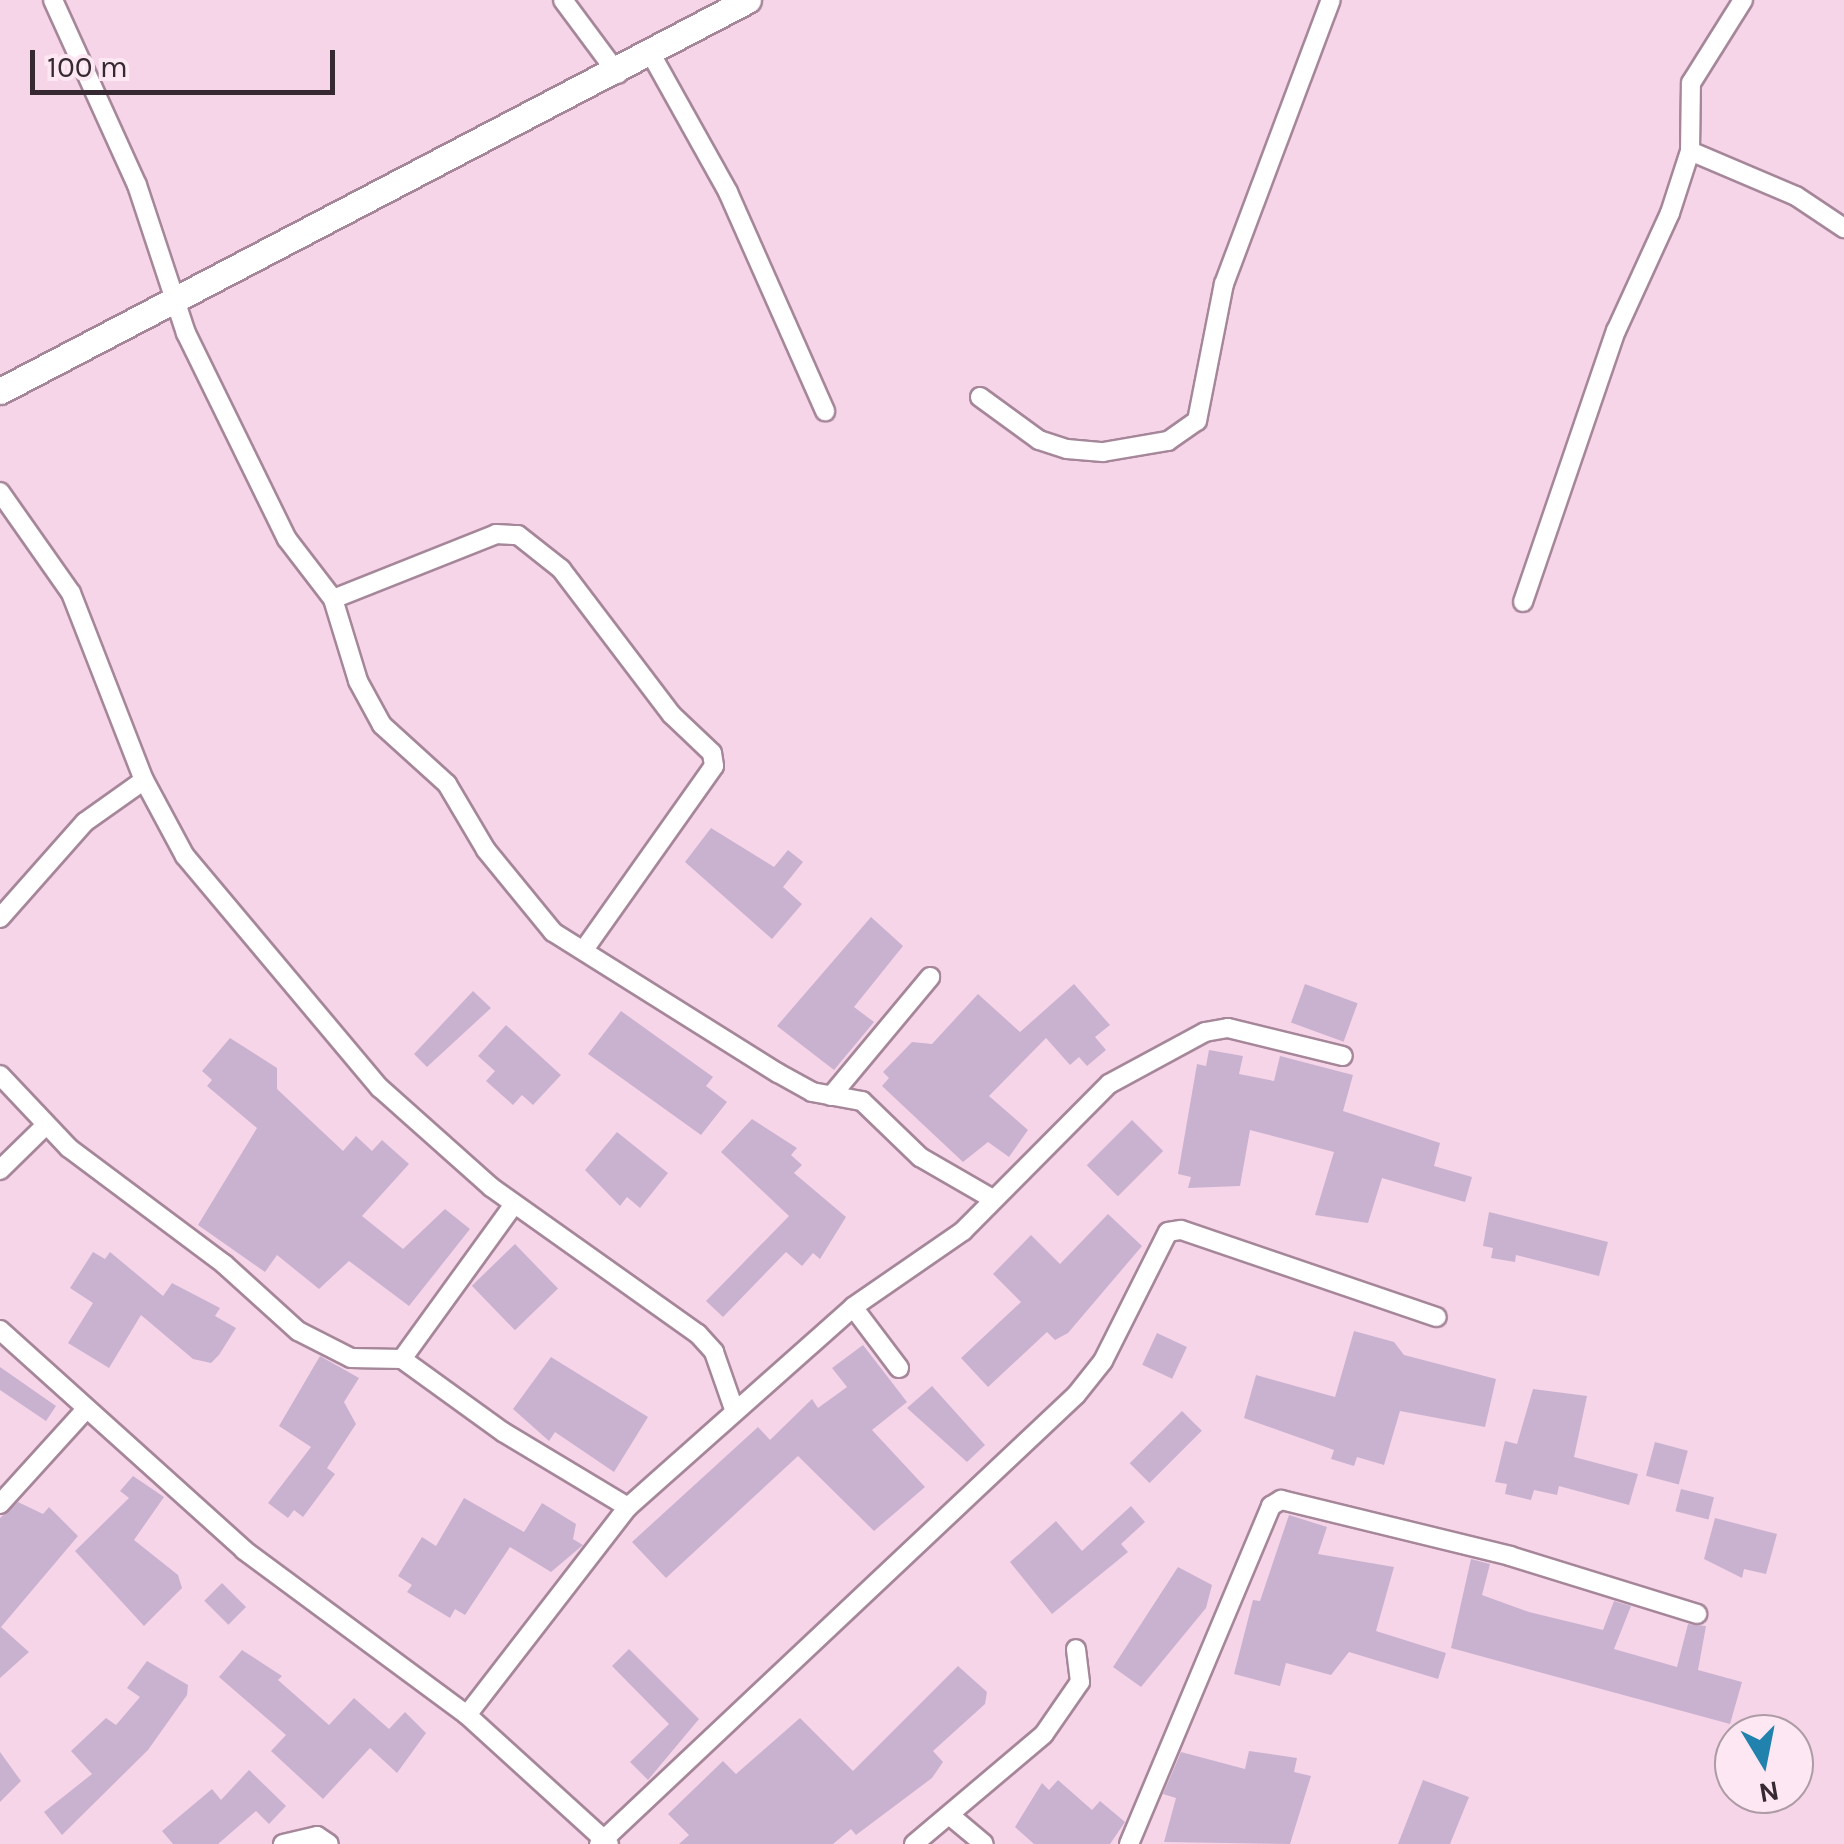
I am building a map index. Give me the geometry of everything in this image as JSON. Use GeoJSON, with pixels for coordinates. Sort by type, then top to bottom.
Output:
{"type":"FeatureCollection","features":[{"type":"Feature","properties":{"kind":"street"},"geometry":{"type":"LineString","coordinates":[[53,0],[137,185],[186,332],[287,538],[333,600],[358,681],[382,725],[447,784],[540,918],[778,1073],[873,1108],[920,1157],[991,1198]]}},
{"type":"Feature","properties":{"kind":"street"},"geometry":{"type":"LineString","coordinates":[[562,0],[618,74]]}},
{"type":"Feature","properties":{"kind":"street"},"geometry":{"type":"LineString","coordinates":[[0,391],[176,296],[618,74],[748,0]]}},
{"type":"Feature","properties":{"kind":"street"},"geometry":{"type":"LineString","coordinates":[[980,397],[1039,440],[1067,449],[1103,452],[1168,441],[1197,421],[1224,284],[1331,0]]}},
{"type":"Feature","properties":{"kind":"street"},"geometry":{"type":"LineString","coordinates":[[1523,602],[1616,331],[1690,150],[1691,83],[1743,0]]}},
{"type":"Feature","properties":{"kind":"street"},"geometry":{"type":"LineString","coordinates":[[651,54],[728,192],[825,410]]}},
{"type":"Feature","properties":{"kind":"street"},"geometry":{"type":"LineString","coordinates":[[1690,150],[1796,196],[1844,228]]}},
{"type":"Feature","properties":{"kind":"street"},"geometry":{"type":"LineString","coordinates":[[0,492],[71,593],[168,832],[350,1056],[514,1204],[698,1334],[714,1352],[734,1409]]}},
{"type":"Feature","properties":{"kind":"street"},"geometry":{"type":"LineString","coordinates":[[333,600],[496,534],[518,535],[561,569],[672,715],[712,753],[714,766],[585,948]]}},
{"type":"Feature","properties":{"kind":"street"},"geometry":{"type":"LineString","coordinates":[[0,918],[31,892],[62,844],[144,780]]}},
{"type":"Feature","properties":{"kind":"street"},"geometry":{"type":"LineString","coordinates":[[832,1096],[930,977]]}},
{"type":"Feature","properties":{"kind":"street"},"geometry":{"type":"LineString","coordinates":[[467,1715],[628,1506],[853,1308],[944,1246],[991,1198],[1052,1147],[1100,1090],[1205,1032],[1258,1031],[1344,1056]]}},
{"type":"Feature","properties":{"kind":"street"},"geometry":{"type":"LineString","coordinates":[[0,1076],[46,1124],[298,1330],[351,1358],[402,1359],[504,1432],[628,1506]]}},
{"type":"Feature","properties":{"kind":"street"},"geometry":{"type":"LineString","coordinates":[[0,1170],[46,1124]]}},
{"type":"Feature","properties":{"kind":"street"},"geometry":{"type":"LineString","coordinates":[[402,1359],[514,1204]]}},
{"type":"Feature","properties":{"kind":"street"},"geometry":{"type":"LineString","coordinates":[[0,1330],[244,1550],[467,1715],[604,1843],[1076,1394],[1104,1361],[1168,1232],[1182,1230],[1437,1316]]}},
{"type":"Feature","properties":{"kind":"street"},"geometry":{"type":"LineString","coordinates":[[853,1308],[899,1368]]}},
{"type":"Feature","properties":{"kind":"street"},"geometry":{"type":"LineString","coordinates":[[0,1504],[86,1409]]}},
{"type":"Feature","properties":{"kind":"street"},"geometry":{"type":"LineString","coordinates":[[1128,1844],[1271,1506],[1281,1500],[1510,1556],[1697,1614]]}},
{"type":"Feature","properties":{"kind":"street"},"geometry":{"type":"LineString","coordinates":[[914,1844],[953,1818],[1044,1734],[1080,1682],[1076,1649]]}},
{"type":"Feature","properties":{"kind":"street"},"geometry":{"type":"LineString","coordinates":[[953,1818],[984,1844]]}},
{"type":"Feature","properties":{"kind":"street"},"geometry":{"type":"LineString","coordinates":[[282,1844],[316,1836],[329,1844]]}},
{"type":"Feature","properties":{"kind":"building"},"geometry":{"type":"Polygon","coordinates":[[[711,828],[774,867],[788,850],[803,862],[783,887],[802,904],[772,939],[685,862],[711,828]]]}},
{"type":"Feature","properties":{"kind":"building"},"geometry":{"type":"Polygon","coordinates":[[[871,917],[903,946],[854,1007],[874,1022],[834,1070],[777,1026],[871,917]]]}},
{"type":"Feature","properties":{"kind":"building"},"geometry":{"type":"Polygon","coordinates":[[[1074,984],[1110,1025],[1095,1037],[1106,1050],[1087,1066],[1079,1057],[1070,1065],[1046,1038],[989,1096],[1028,1130],[1009,1157],[988,1142],[963,1162],[882,1086],[889,1078],[883,1072],[912,1042],[932,1044],[978,994],[1020,1032],[1074,984]]]}},
{"type":"Feature","properties":{"kind":"building"},"geometry":{"type":"Polygon","coordinates":[[[1305,984],[1358,1003],[1344,1042],[1291,1023],[1305,984]]]}},
{"type":"Feature","properties":{"kind":"building"},"geometry":{"type":"Polygon","coordinates":[[[473,991],[491,1008],[427,1067],[414,1054],[473,991]]]}},
{"type":"Feature","properties":{"kind":"building"},"geometry":{"type":"Polygon","coordinates":[[[621,1011],[713,1077],[706,1086],[727,1102],[701,1135],[588,1054],[621,1011]]]}},
{"type":"Feature","properties":{"kind":"building"},"geometry":{"type":"Polygon","coordinates":[[[506,1025],[561,1075],[533,1105],[522,1095],[513,1105],[486,1081],[495,1071],[478,1056],[506,1025]]]}},
{"type":"Feature","properties":{"kind":"building"},"geometry":{"type":"Polygon","coordinates":[[[230,1038],[277,1068],[277,1089],[343,1151],[356,1136],[372,1151],[382,1140],[409,1164],[362,1216],[403,1249],[445,1209],[470,1229],[409,1306],[349,1261],[319,1289],[277,1255],[265,1272],[198,1225],[257,1128],[207,1086],[212,1080],[202,1071],[230,1038]]]}},
{"type":"Feature","properties":{"kind":"building"},"geometry":{"type":"Polygon","coordinates":[[[1209,1050],[1243,1056],[1239,1074],[1274,1081],[1280,1056],[1353,1075],[1343,1111],[1440,1143],[1434,1166],[1472,1177],[1465,1202],[1382,1178],[1368,1223],[1315,1215],[1334,1152],[1250,1130],[1240,1186],[1188,1188],[1191,1177],[1178,1174],[1197,1064],[1206,1066],[1209,1050]]]}},
{"type":"Feature","properties":{"kind":"building"},"geometry":{"type":"Polygon","coordinates":[[[752,1119],[797,1148],[791,1155],[802,1165],[794,1173],[846,1217],[820,1259],[813,1253],[802,1266],[786,1252],[723,1317],[706,1301],[789,1216],[721,1152],[752,1119]]]}},
{"type":"Feature","properties":{"kind":"building"},"geometry":{"type":"Polygon","coordinates":[[[1132,1120],[1163,1151],[1118,1196],[1087,1165],[1132,1120]]]}},
{"type":"Feature","properties":{"kind":"building"},"geometry":{"type":"Polygon","coordinates":[[[617,1132],[668,1173],[640,1208],[627,1197],[620,1206],[585,1170],[617,1132]]]}},
{"type":"Feature","properties":{"kind":"building"},"geometry":{"type":"Polygon","coordinates":[[[1489,1212],[1608,1242],[1599,1276],[1516,1255],[1515,1262],[1491,1258],[1493,1248],[1483,1246],[1489,1212]]]}},
{"type":"Feature","properties":{"kind":"building"},"geometry":{"type":"Polygon","coordinates":[[[1108,1214],[1142,1246],[1068,1333],[1055,1340],[1047,1332],[988,1387],[961,1358],[1021,1302],[993,1274],[1031,1235],[1060,1264],[1108,1214]]]}},
{"type":"Feature","properties":{"kind":"building"},"geometry":{"type":"Polygon","coordinates":[[[515,1244],[558,1289],[515,1330],[472,1286],[515,1244]]]}},
{"type":"Feature","properties":{"kind":"building"},"geometry":{"type":"Polygon","coordinates":[[[93,1252],[105,1259],[110,1252],[163,1296],[172,1283],[220,1308],[215,1316],[236,1328],[219,1355],[211,1363],[193,1359],[141,1315],[109,1368],[68,1343],[93,1303],[70,1288],[93,1252]]]}},
{"type":"Feature","properties":{"kind":"building"},"geometry":{"type":"Polygon","coordinates":[[[1354,1331],[1394,1342],[1404,1355],[1496,1379],[1485,1427],[1400,1411],[1384,1465],[1357,1457],[1354,1466],[1331,1459],[1334,1450],[1244,1418],[1256,1375],[1335,1397],[1354,1331]]]}},
{"type":"Feature","properties":{"kind":"building"},"geometry":{"type":"Polygon","coordinates":[[[1157,1333],[1187,1347],[1172,1379],[1142,1365],[1157,1333]]]}},
{"type":"Feature","properties":{"kind":"building"},"geometry":{"type":"Polygon","coordinates":[[[863,1345],[907,1402],[872,1430],[925,1487],[874,1531],[798,1456],[666,1578],[632,1542],[758,1427],[770,1440],[812,1399],[818,1408],[847,1387],[832,1368],[863,1345]]]}},
{"type":"Feature","properties":{"kind":"building"},"geometry":{"type":"Polygon","coordinates":[[[320,1356],[359,1378],[344,1402],[356,1424],[327,1468],[335,1474],[303,1517],[294,1510],[288,1518],[268,1503],[311,1447],[279,1426],[320,1356]]]}},
{"type":"Feature","properties":{"kind":"building"},"geometry":{"type":"Polygon","coordinates":[[[551,1357],[648,1417],[614,1472],[555,1432],[549,1441],[513,1409],[551,1357]]]}},
{"type":"Feature","properties":{"kind":"building"},"geometry":{"type":"Polygon","coordinates":[[[0,1367],[56,1406],[46,1421],[0,1390],[0,1367]]]}},
{"type":"Feature","properties":{"kind":"building"},"geometry":{"type":"Polygon","coordinates":[[[932,1386],[985,1445],[967,1462],[907,1408],[932,1386]]]}},
{"type":"Feature","properties":{"kind":"building"},"geometry":{"type":"Polygon","coordinates":[[[1533,1389],[1587,1396],[1574,1457],[1638,1474],[1629,1505],[1559,1486],[1557,1495],[1534,1490],[1531,1500],[1505,1494],[1507,1484],[1495,1482],[1505,1441],[1517,1444],[1533,1389]]]}},
{"type":"Feature","properties":{"kind":"building"},"geometry":{"type":"Polygon","coordinates":[[[1182,1411],[1202,1431],[1149,1483],[1130,1463],[1182,1411]]]}},
{"type":"Feature","properties":{"kind":"building"},"geometry":{"type":"Polygon","coordinates":[[[1655,1442],[1688,1451],[1679,1485],[1646,1476],[1655,1442]]]}},
{"type":"Feature","properties":{"kind":"building"},"geometry":{"type":"Polygon","coordinates":[[[133,1476],[164,1497],[134,1540],[178,1575],[182,1588],[144,1626],[75,1551],[129,1498],[120,1491],[133,1476]]]}},
{"type":"Feature","properties":{"kind":"building"},"geometry":{"type":"Polygon","coordinates":[[[1681,1489],[1714,1497],[1708,1520],[1675,1511],[1681,1489]]]}},
{"type":"Feature","properties":{"kind":"building"},"geometry":{"type":"Polygon","coordinates":[[[464,1498],[524,1532],[542,1503],[576,1524],[573,1539],[583,1545],[551,1572],[510,1547],[465,1615],[455,1609],[450,1618],[407,1592],[412,1585],[398,1576],[422,1537],[436,1546],[464,1498]]]}},
{"type":"Feature","properties":{"kind":"building"},"geometry":{"type":"Polygon","coordinates":[[[18,1502],[43,1514],[49,1507],[78,1536],[1,1627],[29,1652],[0,1678],[0,1518],[18,1502]]]}},
{"type":"Feature","properties":{"kind":"building"},"geometry":{"type":"Polygon","coordinates":[[[1131,1506],[1145,1522],[1121,1544],[1128,1552],[1052,1614],[1010,1562],[1056,1521],[1082,1551],[1131,1506]]]}},
{"type":"Feature","properties":{"kind":"building"},"geometry":{"type":"Polygon","coordinates":[[[1289,1515],[1327,1527],[1318,1554],[1394,1567],[1376,1631],[1446,1653],[1438,1679],[1349,1652],[1331,1675],[1286,1663],[1280,1686],[1234,1674],[1253,1600],[1260,1601],[1289,1515]]]}},
{"type":"Feature","properties":{"kind":"building"},"geometry":{"type":"Polygon","coordinates":[[[1715,1518],[1777,1534],[1766,1574],[1744,1569],[1742,1578],[1704,1559],[1715,1518]]]}},
{"type":"Feature","properties":{"kind":"building"},"geometry":{"type":"Polygon","coordinates":[[[1471,1559],[1490,1564],[1482,1595],[1529,1612],[1603,1630],[1614,1601],[1631,1606],[1614,1649],[1677,1667],[1688,1624],[1706,1626],[1698,1670],[1742,1682],[1733,1714],[1714,1714],[1714,1720],[1451,1648],[1471,1559]]]}},
{"type":"Feature","properties":{"kind":"building"},"geometry":{"type":"Polygon","coordinates":[[[1178,1567],[1212,1585],[1206,1608],[1141,1687],[1113,1667],[1178,1567]]]}},
{"type":"Feature","properties":{"kind":"building"},"geometry":{"type":"Polygon","coordinates":[[[222,1583],[246,1607],[228,1625],[204,1601],[222,1583]]]}},
{"type":"Feature","properties":{"kind":"building"},"geometry":{"type":"Polygon","coordinates":[[[629,1649],[699,1719],[648,1780],[630,1762],[669,1724],[612,1666],[629,1649]]]}},
{"type":"Feature","properties":{"kind":"building"},"geometry":{"type":"Polygon","coordinates":[[[242,1650],[282,1676],[278,1680],[329,1725],[354,1698],[389,1729],[405,1712],[426,1733],[397,1773],[370,1748],[323,1799],[271,1751],[286,1735],[219,1677],[242,1650]]]}},
{"type":"Feature","properties":{"kind":"building"},"geometry":{"type":"Polygon","coordinates":[[[147,1661],[188,1685],[187,1695],[148,1750],[62,1835],[44,1812],[92,1774],[71,1751],[106,1718],[116,1725],[140,1697],[127,1688],[147,1661]]]}},
{"type":"Feature","properties":{"kind":"building"},"geometry":{"type":"Polygon","coordinates":[[[958,1666],[987,1692],[985,1704],[933,1751],[943,1762],[932,1778],[856,1835],[851,1829],[833,1844],[679,1844],[689,1835],[668,1814],[723,1761],[736,1774],[800,1718],[853,1771],[958,1666]]]}},
{"type":"Feature","properties":{"kind":"building"},"geometry":{"type":"Polygon","coordinates":[[[1249,1751],[1297,1758],[1294,1772],[1311,1776],[1290,1844],[1164,1842],[1176,1798],[1163,1794],[1181,1752],[1245,1769],[1249,1751]]]}},
{"type":"Feature","properties":{"kind":"building"},"geometry":{"type":"Polygon","coordinates":[[[0,1752],[21,1781],[0,1802],[0,1752]]]}},
{"type":"Feature","properties":{"kind":"building"},"geometry":{"type":"Polygon","coordinates":[[[249,1770],[286,1806],[269,1824],[256,1811],[218,1844],[173,1844],[162,1831],[212,1789],[221,1800],[249,1770]]]}},
{"type":"Feature","properties":{"kind":"building"},"geometry":{"type":"Polygon","coordinates":[[[1058,1780],[1092,1810],[1100,1801],[1125,1822],[1110,1844],[1034,1844],[1015,1827],[1042,1783],[1049,1790],[1058,1780]]]}},
{"type":"Feature","properties":{"kind":"building"},"geometry":{"type":"Polygon","coordinates":[[[1423,1780],[1469,1797],[1450,1844],[1398,1844],[1423,1780]]]}}]}
